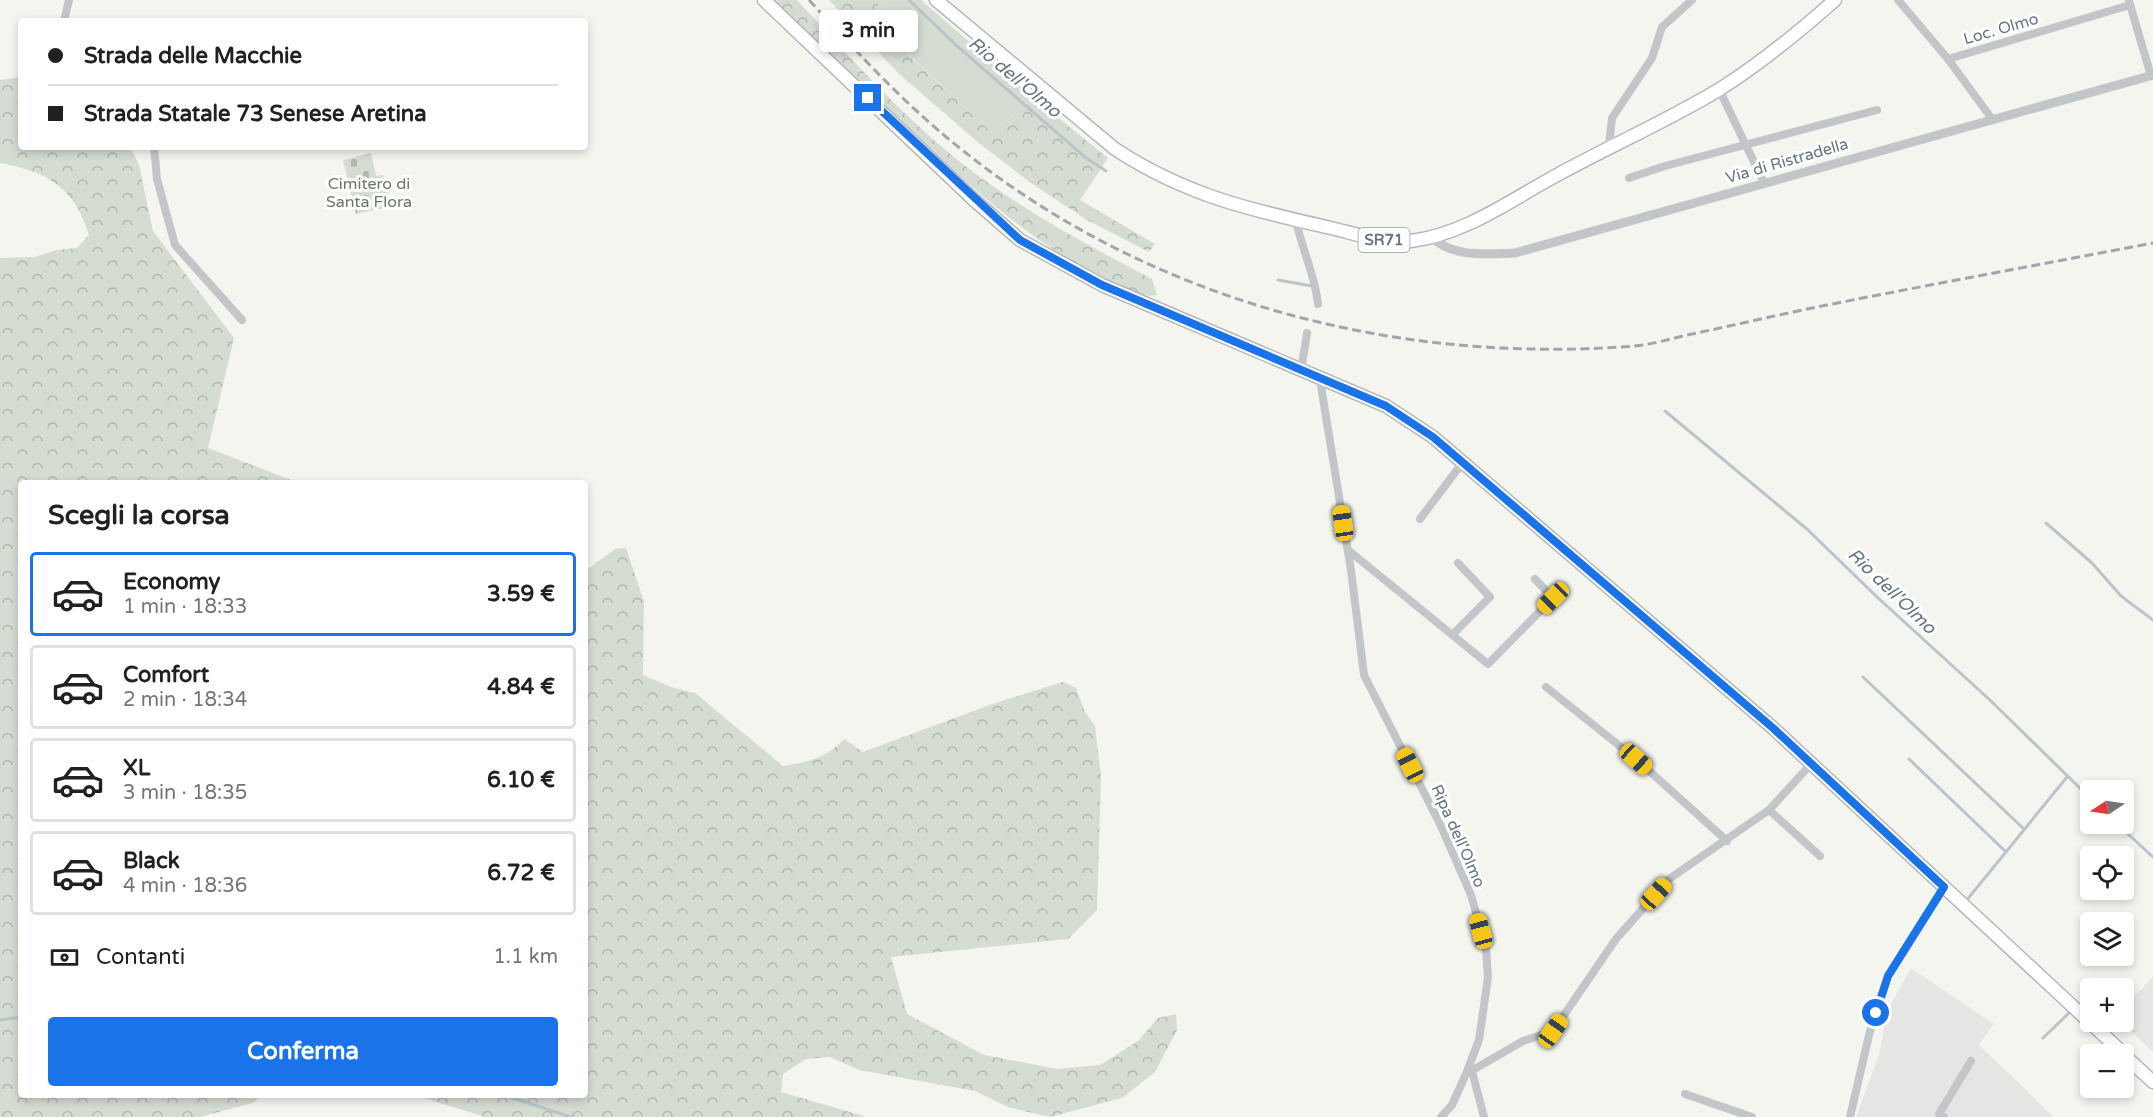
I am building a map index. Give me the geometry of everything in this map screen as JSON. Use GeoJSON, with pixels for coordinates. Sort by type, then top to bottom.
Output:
{"type":"FeatureCollection","features":[{"type":"Feature","properties":{"kind":"main road"},"geometry":{"type":"LineString","coordinates":[[764,0],[1020,240],[1102,285],[1320,380],[1386,406],[1433,437],[1811,764],[1944,887],[2066,1006],[2111,1044]]}},
{"type":"Feature","properties":{"kind":"main road","name":"SR71"},"geometry":{"type":"LineString","coordinates":[[936,0],[1115,149],[1145,169],[1194,192],[1242,208],[1379,239],[1409,241],[1431,237],[1472,224],[1609,146],[1719,89],[1766,57],[1835,0]]}},
{"type":"Feature","properties":{"kind":"main road"},"geometry":{"type":"LineString","coordinates":[[2134,1064],[2153,1082]]}},
{"type":"Feature","properties":{"kind":"street"},"geometry":{"type":"LineString","coordinates":[[65,18],[69,0]]}},
{"type":"Feature","properties":{"kind":"street"},"geometry":{"type":"LineString","coordinates":[[1609,146],[1612,118],[1652,58],[1662,27],[1692,0]]}},
{"type":"Feature","properties":{"kind":"street","name":"Loc. Olmo"},"geometry":{"type":"LineString","coordinates":[[1898,0],[1948,59],[1992,119]]}},
{"type":"Feature","properties":{"kind":"street","name":"Loc. Olmo"},"geometry":{"type":"LineString","coordinates":[[1948,59],[2129,2],[2152,76]]}},
{"type":"Feature","properties":{"kind":"street","name":"Via di Ristradella"},"geometry":{"type":"LineString","coordinates":[[1431,237],[1440,245],[1471,255],[1515,253],[2152,76]]}},
{"type":"Feature","properties":{"kind":"street"},"geometry":{"type":"LineString","coordinates":[[1719,89],[1764,183]]}},
{"type":"Feature","properties":{"kind":"street"},"geometry":{"type":"LineString","coordinates":[[1629,178],[1665,166],[1877,110]]}},
{"type":"Feature","properties":{"kind":"street"},"geometry":{"type":"LineString","coordinates":[[154,150],[157,179],[175,245],[242,320]]}},
{"type":"Feature","properties":{"kind":"street"},"geometry":{"type":"LineString","coordinates":[[1296,221],[1316,287],[1318,304]]}},
{"type":"Feature","properties":{"kind":"street"},"geometry":{"type":"LineString","coordinates":[[1301,371],[1307,333]]}},
{"type":"Feature","properties":{"kind":"street","name":"Ripa dell'Olmo"},"geometry":{"type":"LineString","coordinates":[[1320,380],[1348,550],[1364,675],[1440,824],[1471,896],[1486,949],[1488,977],[1479,1040],[1469,1073],[1452,1105],[1441,1117]]}},
{"type":"Feature","properties":{"kind":"street"},"geometry":{"type":"LineString","coordinates":[[1420,519],[1463,462]]}},
{"type":"Feature","properties":{"kind":"street"},"geometry":{"type":"LineString","coordinates":[[1348,550],[1488,664],[1553,598],[1535,579]]}},
{"type":"Feature","properties":{"kind":"street"},"geometry":{"type":"LineString","coordinates":[[1452,635],[1490,597],[1458,563]]}},
{"type":"Feature","properties":{"kind":"street"},"geometry":{"type":"LineString","coordinates":[[1546,687],[1636,759],[1727,841]]}},
{"type":"Feature","properties":{"kind":"street"},"geometry":{"type":"LineString","coordinates":[[1484,1117],[1469,1073],[1524,1041],[1553,1031],[1616,939],[1669,879],[1769,810],[1811,764]]}},
{"type":"Feature","properties":{"kind":"street"},"geometry":{"type":"LineString","coordinates":[[1769,810],[1820,856]]}},
{"type":"Feature","properties":{"kind":"street"},"geometry":{"type":"LineString","coordinates":[[1850,1117],[1870,1031],[1888,976],[1944,887]]}},
{"type":"Feature","properties":{"kind":"street"},"geometry":{"type":"LineString","coordinates":[[1944,1117],[1939,1114],[1971,1061]]}},
{"type":"Feature","properties":{"kind":"street"},"geometry":{"type":"LineString","coordinates":[[1685,1094],[1752,1117]]}},
{"type":"Feature","properties":{"kind":"shaded area"},"geometry":{"type":"Polygon","coordinates":[[[1911,968],[1994,1024],[1979,1045],[2054,1117],[1856,1117],[1879,1055],[1887,1011],[1911,968]]]}},
{"type":"Feature","properties":{"kind":"shaded area"},"geometry":{"type":"Polygon","coordinates":[[[2153,977],[2153,1052],[2132,1032],[2134,1032],[2134,997],[2153,977]]]}},
{"type":"Feature","properties":{"kind":"green space"},"geometry":{"type":"Polygon","coordinates":[[[774,0],[797,0],[911,119],[961,162],[1007,196],[1047,221],[1152,279],[1157,295],[1133,292],[1087,269],[1022,227],[942,160],[774,0]]]}},
{"type":"Feature","properties":{"kind":"green space"},"geometry":{"type":"Polygon","coordinates":[[[829,0],[883,0],[866,15],[991,132],[1034,98],[1108,158],[1080,200],[1155,244],[1149,252],[1087,220],[1031,183],[980,144],[899,74],[829,0]]]}},
{"type":"Feature","properties":{"kind":"green space"},"geometry":{"type":"Polygon","coordinates":[[[883,0],[921,0],[1034,98],[991,132],[866,14],[883,0]]]}},
{"type":"Feature","properties":{"kind":"green space"},"geometry":{"type":"Polygon","coordinates":[[[18,77],[18,150],[132,150],[139,165],[153,231],[234,338],[208,448],[291,480],[18,480],[18,1098],[259,1098],[253,1103],[199,1117],[0,1117],[0,258],[35,257],[56,250],[77,248],[89,235],[76,205],[57,184],[32,171],[0,163],[0,80],[18,77]]]}},
{"type":"Feature","properties":{"kind":"green space","name":"Cimitero di Santa Flora"},"geometry":{"type":"Polygon","coordinates":[[[371,153],[376,176],[383,175],[391,206],[356,214],[343,160],[371,153]]]}},
{"type":"Feature","properties":{"kind":"green space"},"geometry":{"type":"Polygon","coordinates":[[[626,548],[644,601],[643,675],[671,687],[695,693],[783,766],[824,755],[844,739],[863,752],[995,703],[1063,682],[1076,688],[1084,710],[1095,726],[1101,776],[1097,910],[1068,939],[891,957],[907,1014],[984,1055],[1058,1069],[1100,1065],[1138,1041],[1158,1018],[1176,1014],[1177,1030],[1155,1072],[1122,1098],[1050,1117],[1008,1107],[975,1091],[859,1070],[830,1057],[806,1059],[783,1074],[781,1092],[867,1117],[485,1117],[424,1098],[588,1098],[588,569],[615,549],[626,548]]]}},
{"type":"Feature","properties":{"kind":"waterway","name":"Rio dell'Olmo"},"geometry":{"type":"LineString","coordinates":[[909,0],[956,45],[1086,158],[1106,171]]}},
{"type":"Feature","properties":{"kind":"waterway","name":"Rio dell'Olmo"},"geometry":{"type":"LineString","coordinates":[[1278,280],[1312,286]]}},
{"type":"Feature","properties":{"kind":"waterway","name":"Rio dell'Olmo"},"geometry":{"type":"LineString","coordinates":[[1665,411],[1808,530],[1877,597],[1991,701],[2080,788]]}},
{"type":"Feature","properties":{"kind":"waterway"},"geometry":{"type":"LineString","coordinates":[[2046,523],[2092,563],[2121,596],[2153,620]]}},
{"type":"Feature","properties":{"kind":"waterway"},"geometry":{"type":"LineString","coordinates":[[1863,677],[2024,829]]}},
{"type":"Feature","properties":{"kind":"waterway"},"geometry":{"type":"LineString","coordinates":[[1909,759],[2006,852]]}},
{"type":"Feature","properties":{"kind":"waterway"},"geometry":{"type":"LineString","coordinates":[[1966,901],[2067,777]]}},
{"type":"Feature","properties":{"kind":"waterway","name":"Rio dell'Olmo"},"geometry":{"type":"LineString","coordinates":[[2128,834],[2153,857]]}},
{"type":"Feature","properties":{"kind":"waterway"},"geometry":{"type":"LineString","coordinates":[[2043,1038],[2071,1011]]}},
{"type":"Feature","properties":{"kind":"waterway"},"geometry":{"type":"LineString","coordinates":[[0,1020],[18,1017]]}},
{"type":"Feature","properties":{"kind":"waterway"},"geometry":{"type":"LineString","coordinates":[[513,1098],[571,1117]]}},
{"type":"Feature","properties":{"kind":"railway"},"geometry":{"type":"LineString","coordinates":[[809,0],[882,78],[940,132],[1034,202],[1112,247],[1194,283],[1278,312],[1366,332],[1455,345],[1545,349],[1635,346],[1807,309],[2153,243]]}},
{"type":"Feature","properties":{"kind":"route"},"geometry":{"type":"LineString","coordinates":[[868,98],[1020,240],[1102,285],[1320,380],[1386,406],[1433,437],[1773,728],[1944,887],[1888,976],[1876,1013]]}}]}
